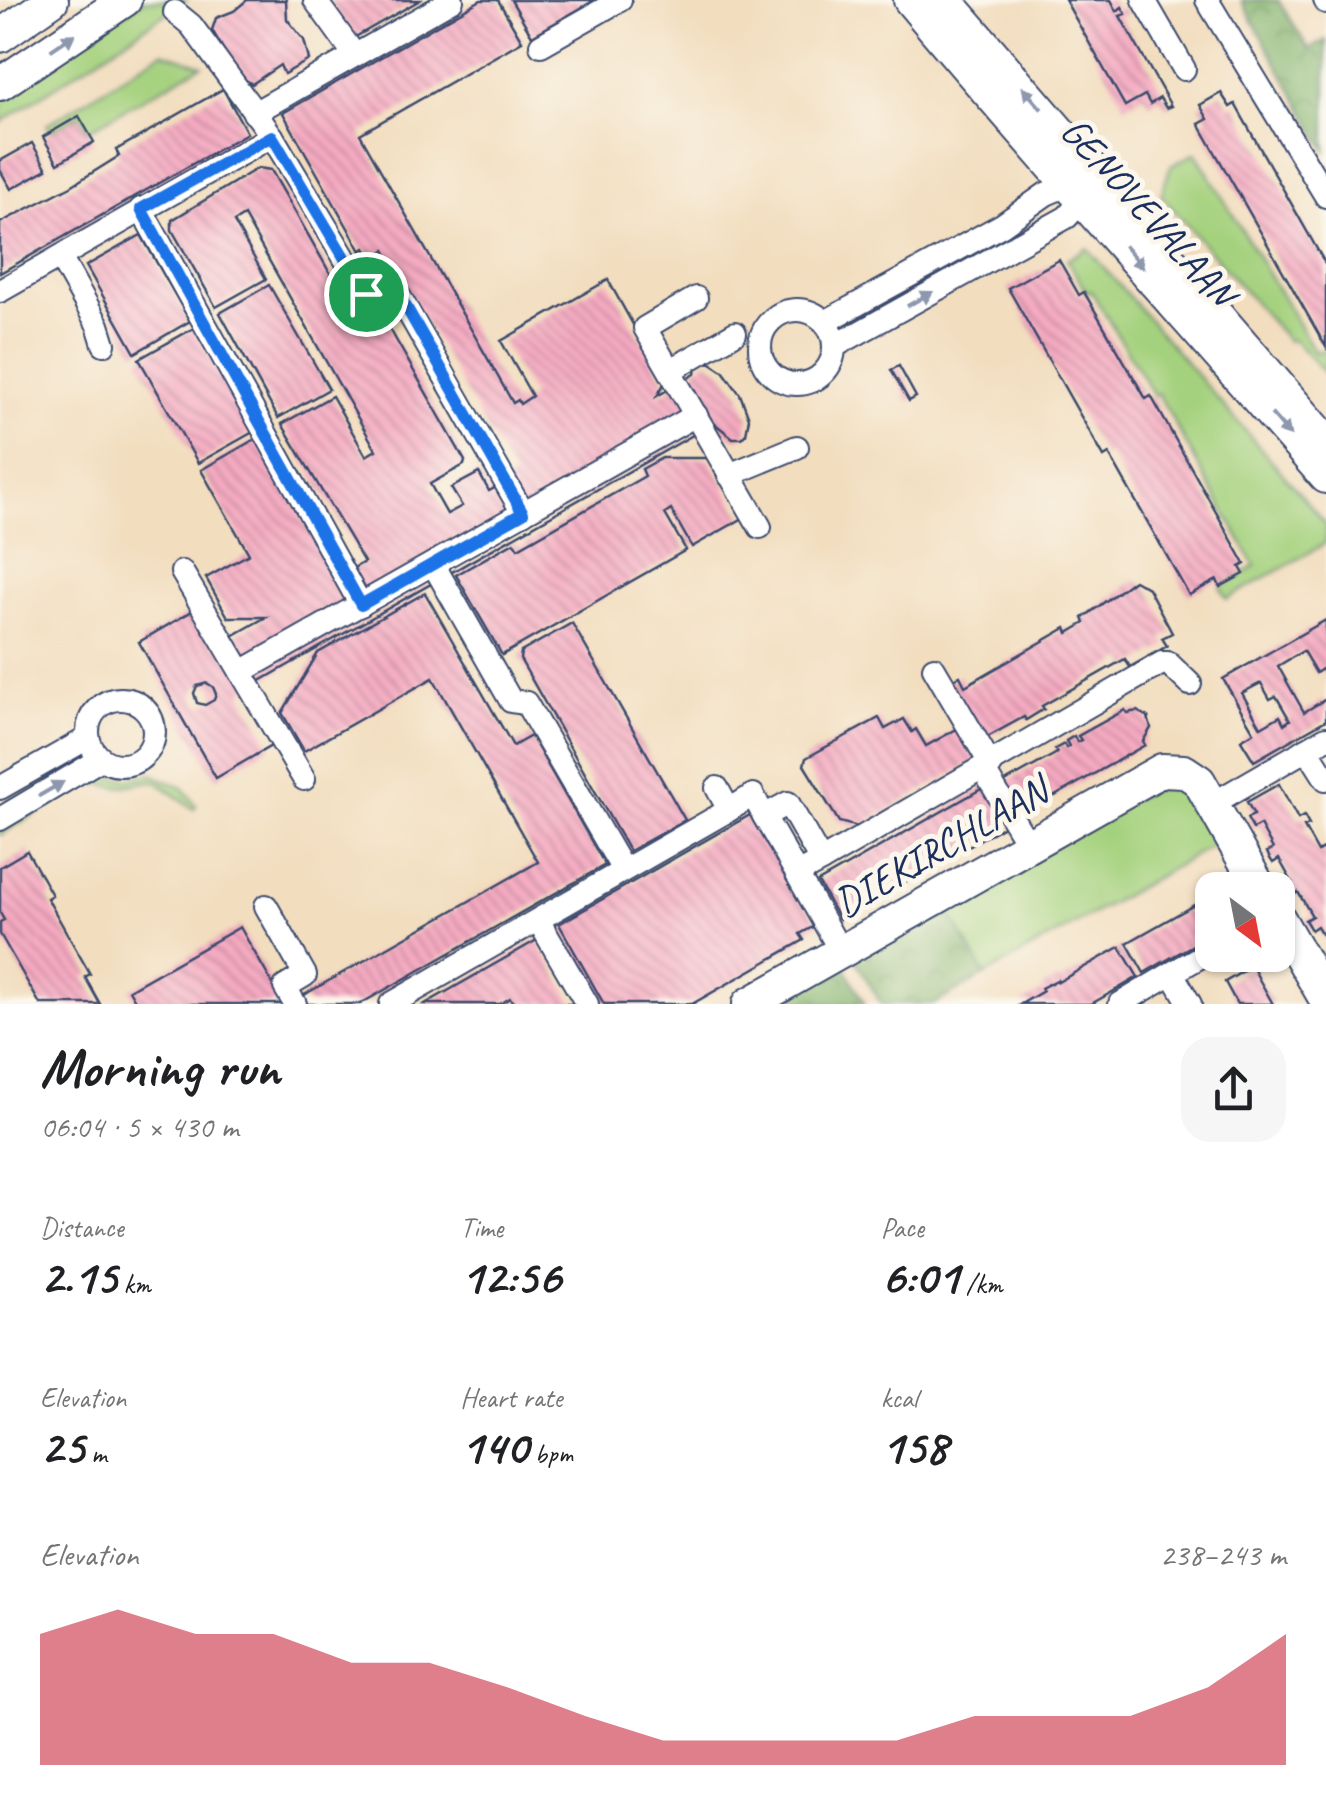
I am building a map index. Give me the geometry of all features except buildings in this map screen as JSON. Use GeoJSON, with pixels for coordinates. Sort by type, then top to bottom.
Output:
{"type":"FeatureCollection","features":[{"type":"Feature","properties":{"kind":"main road"},"geometry":{"type":"LineString","coordinates":[[0,36],[52,0]]}},
{"type":"Feature","properties":{"kind":"main road"},"geometry":{"type":"LineString","coordinates":[[0,84],[126,0]]}},
{"type":"Feature","properties":{"kind":"main road","name":"GENOVEVALAAN"},"geometry":{"type":"LineString","coordinates":[[910,0],[1072,193],[1326,441]]}},
{"type":"Feature","properties":{"kind":"main road","name":"GENOVEVALAAN"},"geometry":{"type":"LineString","coordinates":[[946,0],[1072,193],[1106,224],[1326,477]]}},
{"type":"Feature","properties":{"kind":"main road","name":"DIEKIRCHLAAN"},"geometry":{"type":"LineString","coordinates":[[749,1004],[1152,774],[1176,770],[1192,774],[1212,804]]}},
{"type":"Feature","properties":{"kind":"main road"},"geometry":{"type":"LineString","coordinates":[[1212,804],[1252,872]]}},
{"type":"Feature","properties":{"kind":"main road"},"geometry":{"type":"LineString","coordinates":[[1295,944],[1323,988]]}},
{"type":"Feature","properties":{"kind":"street"},"geometry":{"type":"LineString","coordinates":[[315,0],[354,54]]}},
{"type":"Feature","properties":{"kind":"street"},"geometry":{"type":"LineString","coordinates":[[254,113],[452,0]]}},
{"type":"Feature","properties":{"kind":"street"},"geometry":{"type":"LineString","coordinates":[[542,45],[620,0]]}},
{"type":"Feature","properties":{"kind":"street"},"geometry":{"type":"LineString","coordinates":[[1144,0],[1184,69]]}},
{"type":"Feature","properties":{"kind":"street"},"geometry":{"type":"LineString","coordinates":[[1207,0],[1326,196]]}},
{"type":"Feature","properties":{"kind":"street"},"geometry":{"type":"LineString","coordinates":[[175,12],[191,24],[272,136],[366,294],[392,282],[523,513]]}},
{"type":"Feature","properties":{"kind":"street"},"geometry":{"type":"LineString","coordinates":[[0,291],[272,136]]}},
{"type":"Feature","properties":{"kind":"street"},"geometry":{"type":"LineString","coordinates":[[825,322],[1002,225],[1072,193]]}},
{"type":"Feature","properties":{"kind":"street"},"geometry":{"type":"LineString","coordinates":[[835,346],[825,322],[807,311],[776,316],[760,339],[761,358],[772,375],[800,385],[826,372],[835,346],[1072,193]]}},
{"type":"Feature","properties":{"kind":"street"},"geometry":{"type":"LineString","coordinates":[[141,209],[361,605]]}},
{"type":"Feature","properties":{"kind":"street"},"geometry":{"type":"LineString","coordinates":[[60,257],[98,325],[104,344]]}},
{"type":"Feature","properties":{"kind":"street"},"geometry":{"type":"LineString","coordinates":[[696,298],[645,328],[760,528]]}},
{"type":"Feature","properties":{"kind":"street"},"geometry":{"type":"LineString","coordinates":[[670,370],[736,333]]}},
{"type":"Feature","properties":{"kind":"street"},"geometry":{"type":"LineString","coordinates":[[242,672],[696,415]]}},
{"type":"Feature","properties":{"kind":"street"},"geometry":{"type":"LineString","coordinates":[[730,474],[797,447]]}},
{"type":"Feature","properties":{"kind":"street"},"geometry":{"type":"LineString","coordinates":[[433,564],[511,701],[526,703],[624,870]]}},
{"type":"Feature","properties":{"kind":"street"},"geometry":{"type":"LineString","coordinates":[[182,572],[304,779]]}},
{"type":"Feature","properties":{"kind":"street"},"geometry":{"type":"LineString","coordinates":[[797,874],[1162,663],[1168,663],[1190,684]]}},
{"type":"Feature","properties":{"kind":"street"},"geometry":{"type":"LineString","coordinates":[[934,668],[1028,844]]}},
{"type":"Feature","properties":{"kind":"street"},"geometry":{"type":"LineString","coordinates":[[116,699],[138,703],[152,720],[154,742],[140,760],[121,766],[101,759],[88,738],[90,719],[96,710],[116,699]]}},
{"type":"Feature","properties":{"kind":"street"},"geometry":{"type":"LineString","coordinates":[[0,788],[88,738]]}},
{"type":"Feature","properties":{"kind":"street"},"geometry":{"type":"LineString","coordinates":[[1212,804],[1316,744],[1326,779]]}},
{"type":"Feature","properties":{"kind":"street"},"geometry":{"type":"LineString","coordinates":[[0,819],[101,759]]}},
{"type":"Feature","properties":{"kind":"street"},"geometry":{"type":"LineString","coordinates":[[717,788],[729,810]]}},
{"type":"Feature","properties":{"kind":"street"},"geometry":{"type":"LineString","coordinates":[[391,1004],[753,795],[841,952]]}},
{"type":"Feature","properties":{"kind":"street"},"geometry":{"type":"LineString","coordinates":[[764,816],[788,803],[821,860]]}},
{"type":"Feature","properties":{"kind":"street"},"geometry":{"type":"LineString","coordinates":[[266,906],[305,976],[285,987],[295,1004]]}},
{"type":"Feature","properties":{"kind":"street"},"geometry":{"type":"LineString","coordinates":[[538,920],[586,1004]]}},
{"type":"Feature","properties":{"kind":"street"},"geometry":{"type":"LineString","coordinates":[[1132,1001],[1195,960]]}},
{"type":"Feature","properties":{"kind":"street"},"geometry":{"type":"LineString","coordinates":[[1172,974],[1190,1004]]}},
{"type":"Feature","properties":{"kind":"green space"},"geometry":{"type":"Polygon","coordinates":[[[144,0],[186,0],[0,123],[0,96],[144,0]]]}},
{"type":"Feature","properties":{"kind":"green space"},"geometry":{"type":"Polygon","coordinates":[[[1241,0],[1278,0],[1309,49],[1326,40],[1326,150],[1241,0]]]}},
{"type":"Feature","properties":{"kind":"green space"},"geometry":{"type":"Polygon","coordinates":[[[162,52],[202,65],[88,130],[79,115],[51,132],[47,125],[162,52]]]}},
{"type":"Feature","properties":{"kind":"green space"},"geometry":{"type":"Polygon","coordinates":[[[1196,153],[1315,352],[1326,350],[1326,374],[1294,340],[1288,341],[1161,195],[1171,166],[1196,153]]]}},
{"type":"Feature","properties":{"kind":"green space"},"geometry":{"type":"Polygon","coordinates":[[[1087,248],[1326,524],[1326,543],[1227,599],[1220,587],[1255,566],[1158,394],[1154,396],[1091,291],[1087,292],[1067,260],[1087,248]]]}},
{"type":"Feature","properties":{"kind":"green space"},"geometry":{"type":"Polygon","coordinates":[[[151,774],[183,788],[196,805],[194,809],[159,783],[119,787],[94,783],[0,835],[0,826],[96,775],[129,779],[151,774]]]}},
{"type":"Feature","properties":{"kind":"green space"},"geometry":{"type":"Polygon","coordinates":[[[1166,781],[1189,790],[1220,841],[985,975],[946,905],[1166,781]]]}},
{"type":"Feature","properties":{"kind":"green space"},"geometry":{"type":"Polygon","coordinates":[[[946,905],[985,975],[934,1004],[881,1004],[854,957],[946,905]]]}},
{"type":"Feature","properties":{"kind":"green space"},"geometry":{"type":"Polygon","coordinates":[[[843,964],[865,1004],[772,1004],[843,964]]]}},
{"type":"Feature","properties":{"kind":"route"},"geometry":{"type":"LineString","coordinates":[[272,136],[366,294],[392,282],[523,513],[361,605],[141,209],[272,136]]}}]}
